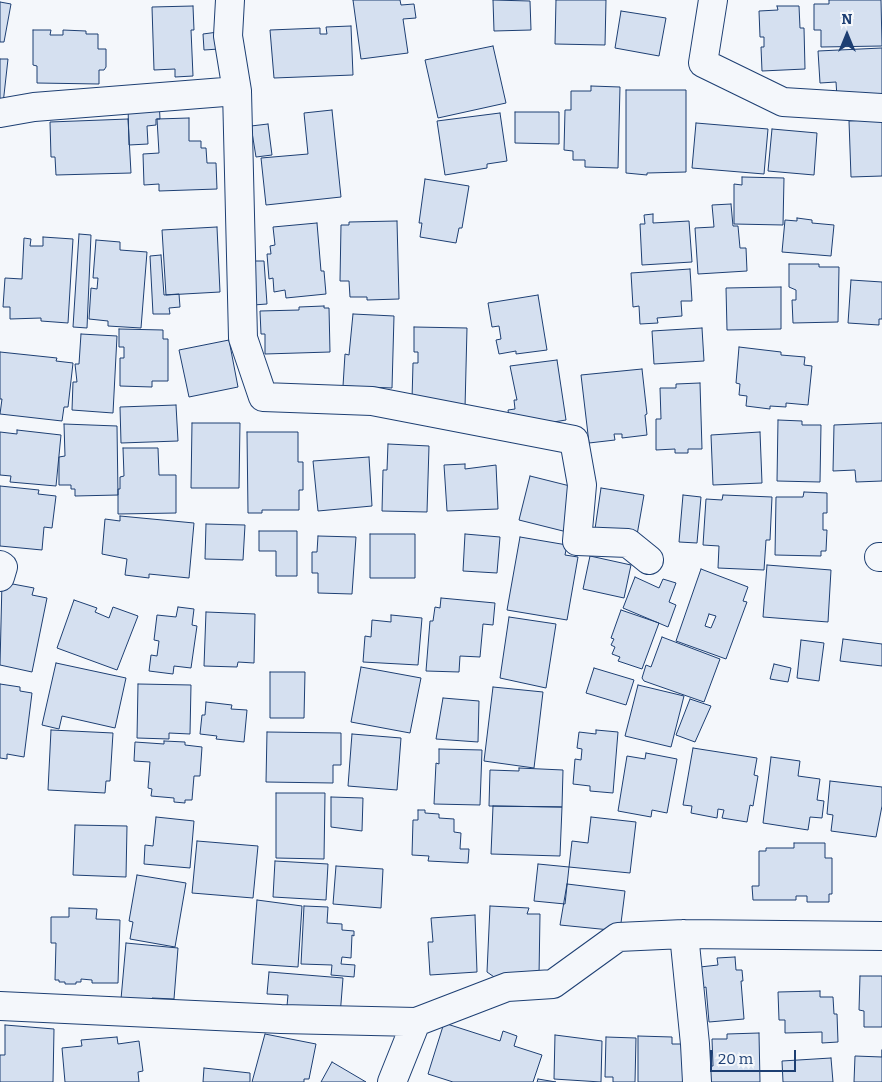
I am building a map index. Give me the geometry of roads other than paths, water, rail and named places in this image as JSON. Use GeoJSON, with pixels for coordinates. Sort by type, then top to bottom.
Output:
{"type":"FeatureCollection","features":[{"type":"Feature","properties":{"kind":"street"},"geometry":{"type":"LineString","coordinates":[[230,0],[228,36],[237,91],[243,338],[263,397],[372,401],[574,440],[582,485],[577,541],[628,542],[649,560]]}},
{"type":"Feature","properties":{"kind":"street"},"geometry":{"type":"LineString","coordinates":[[713,0],[703,63],[783,102],[882,108]]}},
{"type":"Feature","properties":{"kind":"street"},"geometry":{"type":"LineString","coordinates":[[0,113],[34,107],[237,91]]}},
{"type":"Feature","properties":{"kind":"street"},"geometry":{"type":"LineString","coordinates":[[0,565],[3,567],[0,577]]}},
{"type":"Feature","properties":{"kind":"street"},"geometry":{"type":"LineString","coordinates":[[684,934],[697,1082]]}},
{"type":"Feature","properties":{"kind":"street"},"geometry":{"type":"LineString","coordinates":[[0,1006],[271,1019],[416,1022],[507,987],[553,984],[618,937],[684,934],[882,936]]}},
{"type":"Feature","properties":{"kind":"street"},"geometry":{"type":"LineString","coordinates":[[392,1082],[416,1022]]}}]}
